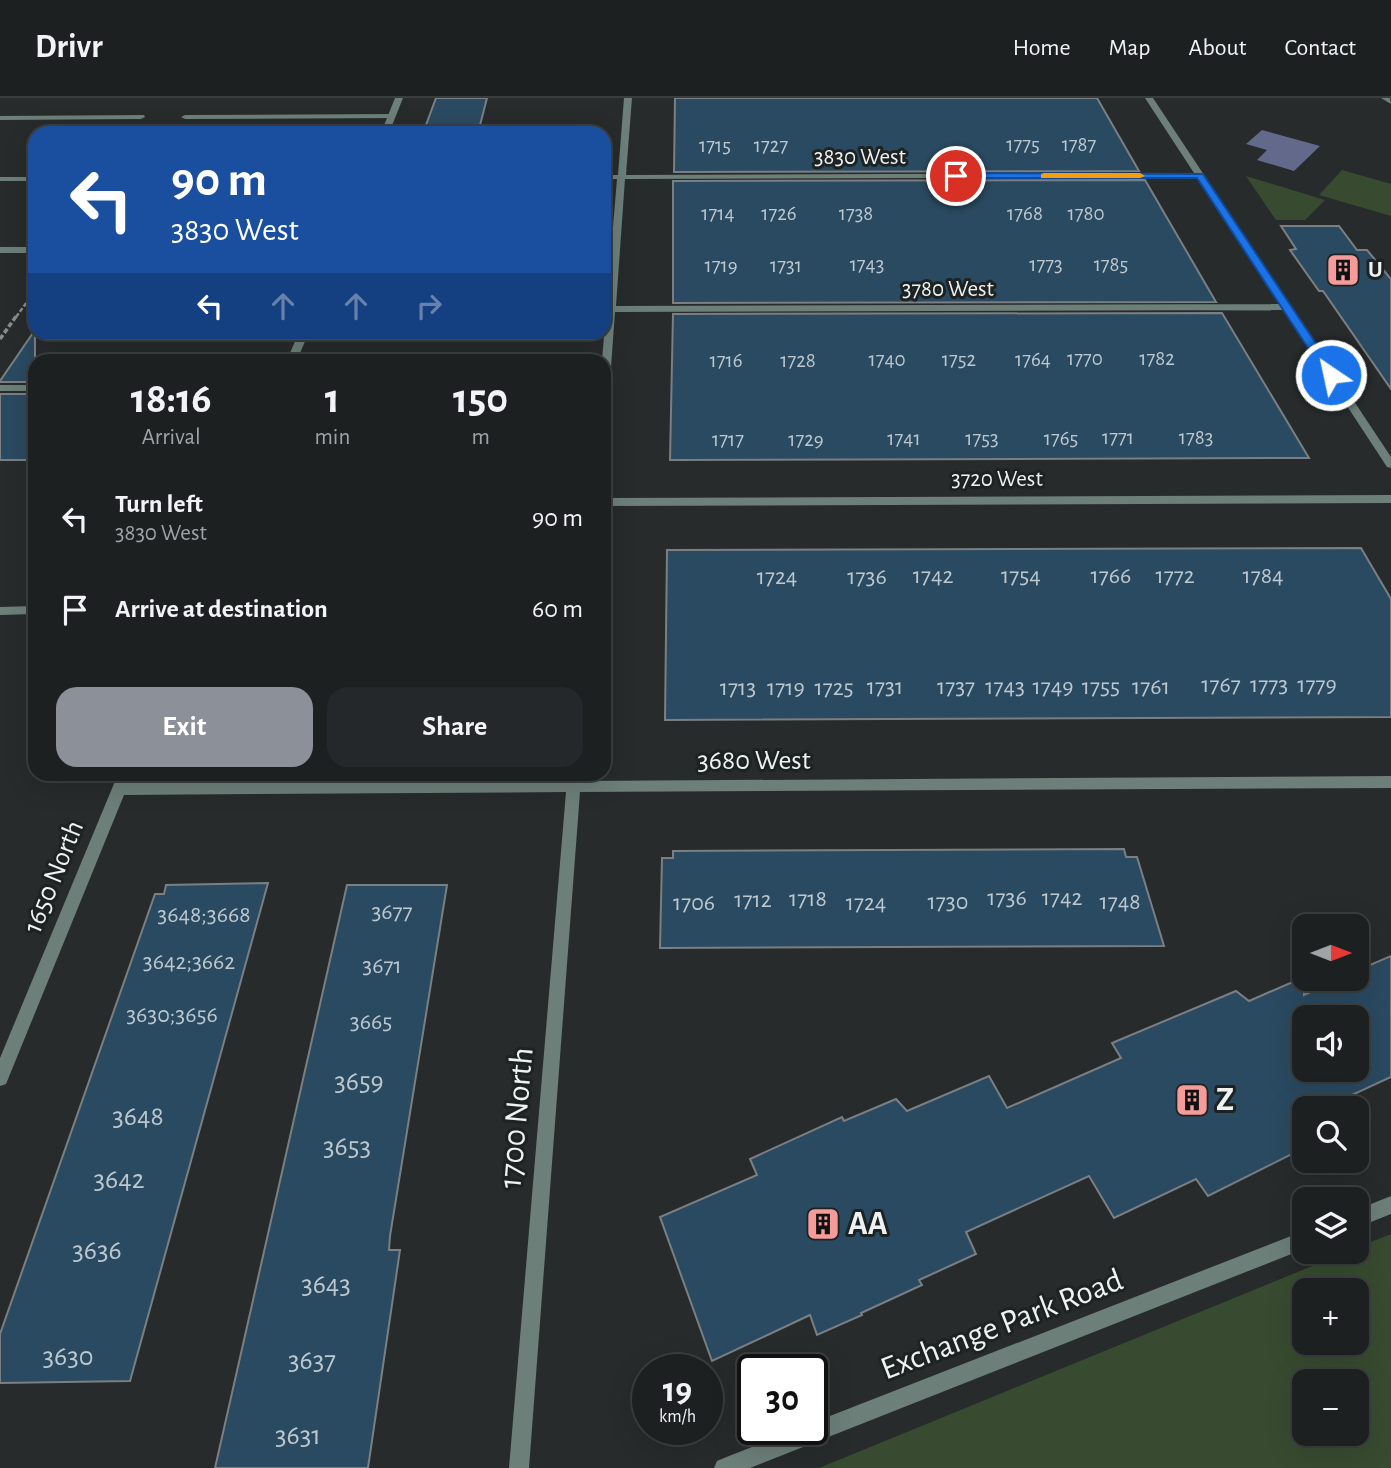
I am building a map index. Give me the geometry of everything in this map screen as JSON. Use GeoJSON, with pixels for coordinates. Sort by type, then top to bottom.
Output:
{"type":"FeatureCollection","features":[{"type":"Feature","properties":{"kind":"street"},"geometry":{"type":"LineString","coordinates":[[388,126],[399,98]]}},
{"type":"Feature","properties":{"kind":"street"},"geometry":{"type":"LineString","coordinates":[[611,309],[628,98]]}},
{"type":"Feature","properties":{"kind":"street"},"geometry":{"type":"LineString","coordinates":[[1149,98],[1391,465]]}},
{"type":"Feature","properties":{"kind":"street"},"geometry":{"type":"LineString","coordinates":[[1385,98],[1391,102]]}},
{"type":"Feature","properties":{"kind":"street"},"geometry":{"type":"LineString","coordinates":[[185,117],[392,116]]}},
{"type":"Feature","properties":{"kind":"street"},"geometry":{"type":"LineString","coordinates":[[0,118],[141,117]]}},
{"type":"Feature","properties":{"kind":"street","name":"3830 West"},"geometry":{"type":"LineString","coordinates":[[611,177],[1200,176]]}},
{"type":"Feature","properties":{"kind":"street"},"geometry":{"type":"LineString","coordinates":[[0,178],[28,178]]}},
{"type":"Feature","properties":{"kind":"street"},"geometry":{"type":"LineString","coordinates":[[0,250],[28,250]]}},
{"type":"Feature","properties":{"kind":"street","name":"3780 West"},"geometry":{"type":"LineString","coordinates":[[611,309],[1286,307]]}},
{"type":"Feature","properties":{"kind":"street"},"geometry":{"type":"LineString","coordinates":[[0,388],[28,388]]}},
{"type":"Feature","properties":{"kind":"street","name":"3720 West"},"geometry":{"type":"LineString","coordinates":[[611,502],[1391,499]]}},
{"type":"Feature","properties":{"kind":"street"},"geometry":{"type":"LineString","coordinates":[[0,611],[28,610]]}},
{"type":"Feature","properties":{"kind":"street","name":"3680 West"},"geometry":{"type":"LineString","coordinates":[[611,780],[1391,782]]}},
{"type":"Feature","properties":{"kind":"street","name":"1650 North"},"geometry":{"type":"LineString","coordinates":[[0,1078],[122,781]]}},
{"type":"Feature","properties":{"kind":"street","name":"3680 West"},"geometry":{"type":"LineString","coordinates":[[118,789],[523,781]]}},
{"type":"Feature","properties":{"kind":"street","name":"1700 North"},"geometry":{"type":"LineString","coordinates":[[519,1468],[574,781]]}},
{"type":"Feature","properties":{"kind":"street"},"geometry":{"type":"LineString","coordinates":[[1369,1214],[1391,1205]]}},
{"type":"Feature","properties":{"kind":"street","name":"Exchange Park Road"},"geometry":{"type":"LineString","coordinates":[[724,1468],[1292,1245]]}},
{"type":"Feature","properties":{"kind":"path"},"geometry":{"type":"LineString","coordinates":[[0,339],[28,301]]}},
{"type":"Feature","properties":{"kind":"green space"},"geometry":{"type":"Polygon","coordinates":[[[1342,170],[1391,184],[1391,216],[1319,195],[1342,170]]]}},
{"type":"Feature","properties":{"kind":"green space"},"geometry":{"type":"Polygon","coordinates":[[[1246,176],[1325,200],[1305,220],[1276,220],[1246,176]]]}},
{"type":"Feature","properties":{"kind":"green space"},"geometry":{"type":"Polygon","coordinates":[[[1391,1234],[1391,1468],[819,1468],[1317,1264],[1369,1264],[1369,1243],[1391,1234]]]}},
{"type":"Feature","properties":{"kind":"water"},"geometry":{"type":"Polygon","coordinates":[[[1262,130],[1320,146],[1294,171],[1257,160],[1267,150],[1246,144],[1262,130]]]}},
{"type":"Feature","properties":{"kind":"building"},"geometry":{"type":"Polygon","coordinates":[[[436,98],[487,98],[480,126],[426,126],[436,98]]]}},
{"type":"Feature","properties":{"kind":"building"},"geometry":{"type":"Polygon","coordinates":[[[675,98],[1097,98],[1139,171],[674,172],[675,98]]]}},
{"type":"Feature","properties":{"kind":"building"},"geometry":{"type":"Polygon","coordinates":[[[1145,180],[1216,302],[673,303],[673,181],[1145,180]]]}},
{"type":"Feature","properties":{"kind":"building","name":"U"},"geometry":{"type":"Polygon","coordinates":[[[1281,226],[1339,226],[1357,250],[1367,250],[1391,279],[1391,389],[1323,291],[1319,291],[1290,250],[1296,249],[1281,226]]]}},
{"type":"Feature","properties":{"kind":"building"},"geometry":{"type":"Polygon","coordinates":[[[1222,313],[1309,458],[670,460],[673,314],[1222,313]]]}},
{"type":"Feature","properties":{"kind":"building"},"geometry":{"type":"Polygon","coordinates":[[[28,340],[35,340],[35,354],[28,354],[28,382],[0,381],[28,340]]]}},
{"type":"Feature","properties":{"kind":"building"},"geometry":{"type":"Polygon","coordinates":[[[0,394],[28,394],[28,460],[0,460],[0,394]]]}},
{"type":"Feature","properties":{"kind":"building"},"geometry":{"type":"Polygon","coordinates":[[[1361,548],[1391,599],[1391,717],[665,720],[667,550],[1361,548]]]}},
{"type":"Feature","properties":{"kind":"building"},"geometry":{"type":"Polygon","coordinates":[[[1124,849],[1126,857],[1137,857],[1164,946],[660,948],[662,858],[673,858],[673,851],[1124,849]]]}},
{"type":"Feature","properties":{"kind":"building"},"geometry":{"type":"Polygon","coordinates":[[[268,883],[130,1381],[0,1383],[0,1334],[155,894],[164,894],[166,885],[268,883]]]}},
{"type":"Feature","properties":{"kind":"building"},"geometry":{"type":"Polygon","coordinates":[[[347,885],[447,885],[390,1236],[389,1250],[400,1250],[368,1468],[215,1468],[347,885]]]}},
{"type":"Feature","properties":{"kind":"building"},"geometry":{"type":"Polygon","coordinates":[[[1391,956],[1391,1077],[1350,1096],[1292,1096],[1292,1154],[1208,1196],[1196,1179],[1114,1218],[1089,1176],[966,1232],[976,1254],[919,1280],[922,1285],[861,1313],[862,1315],[817,1335],[810,1315],[723,1356],[709,1354],[660,1217],[757,1175],[750,1159],[842,1117],[844,1121],[896,1099],[907,1111],[989,1076],[1007,1108],[1121,1058],[1112,1043],[1236,991],[1249,1001],[1292,982],[1292,991],[1304,991],[1304,995],[1313,991],[1369,991],[1369,965],[1391,956]]]}},
{"type":"Feature","properties":{"kind":"slow traffic"},"geometry":{"type":"LineString","coordinates":[[1044,176],[1140,176]]}},
{"type":"Feature","properties":{"kind":"place","name":"U"},"geometry":{"type":"Point","coordinates":[1343,270]}},
{"type":"Feature","properties":{"kind":"place","name":"Z"},"geometry":{"type":"Point","coordinates":[1192,1100]}},
{"type":"Feature","properties":{"kind":"place","name":"AA"},"geometry":{"type":"Point","coordinates":[823,1224]}},
{"type":"Feature","properties":{"kind":"route"},"geometry":{"type":"LineString","coordinates":[[956,176],[1200,176],[1331,375]]}}]}
